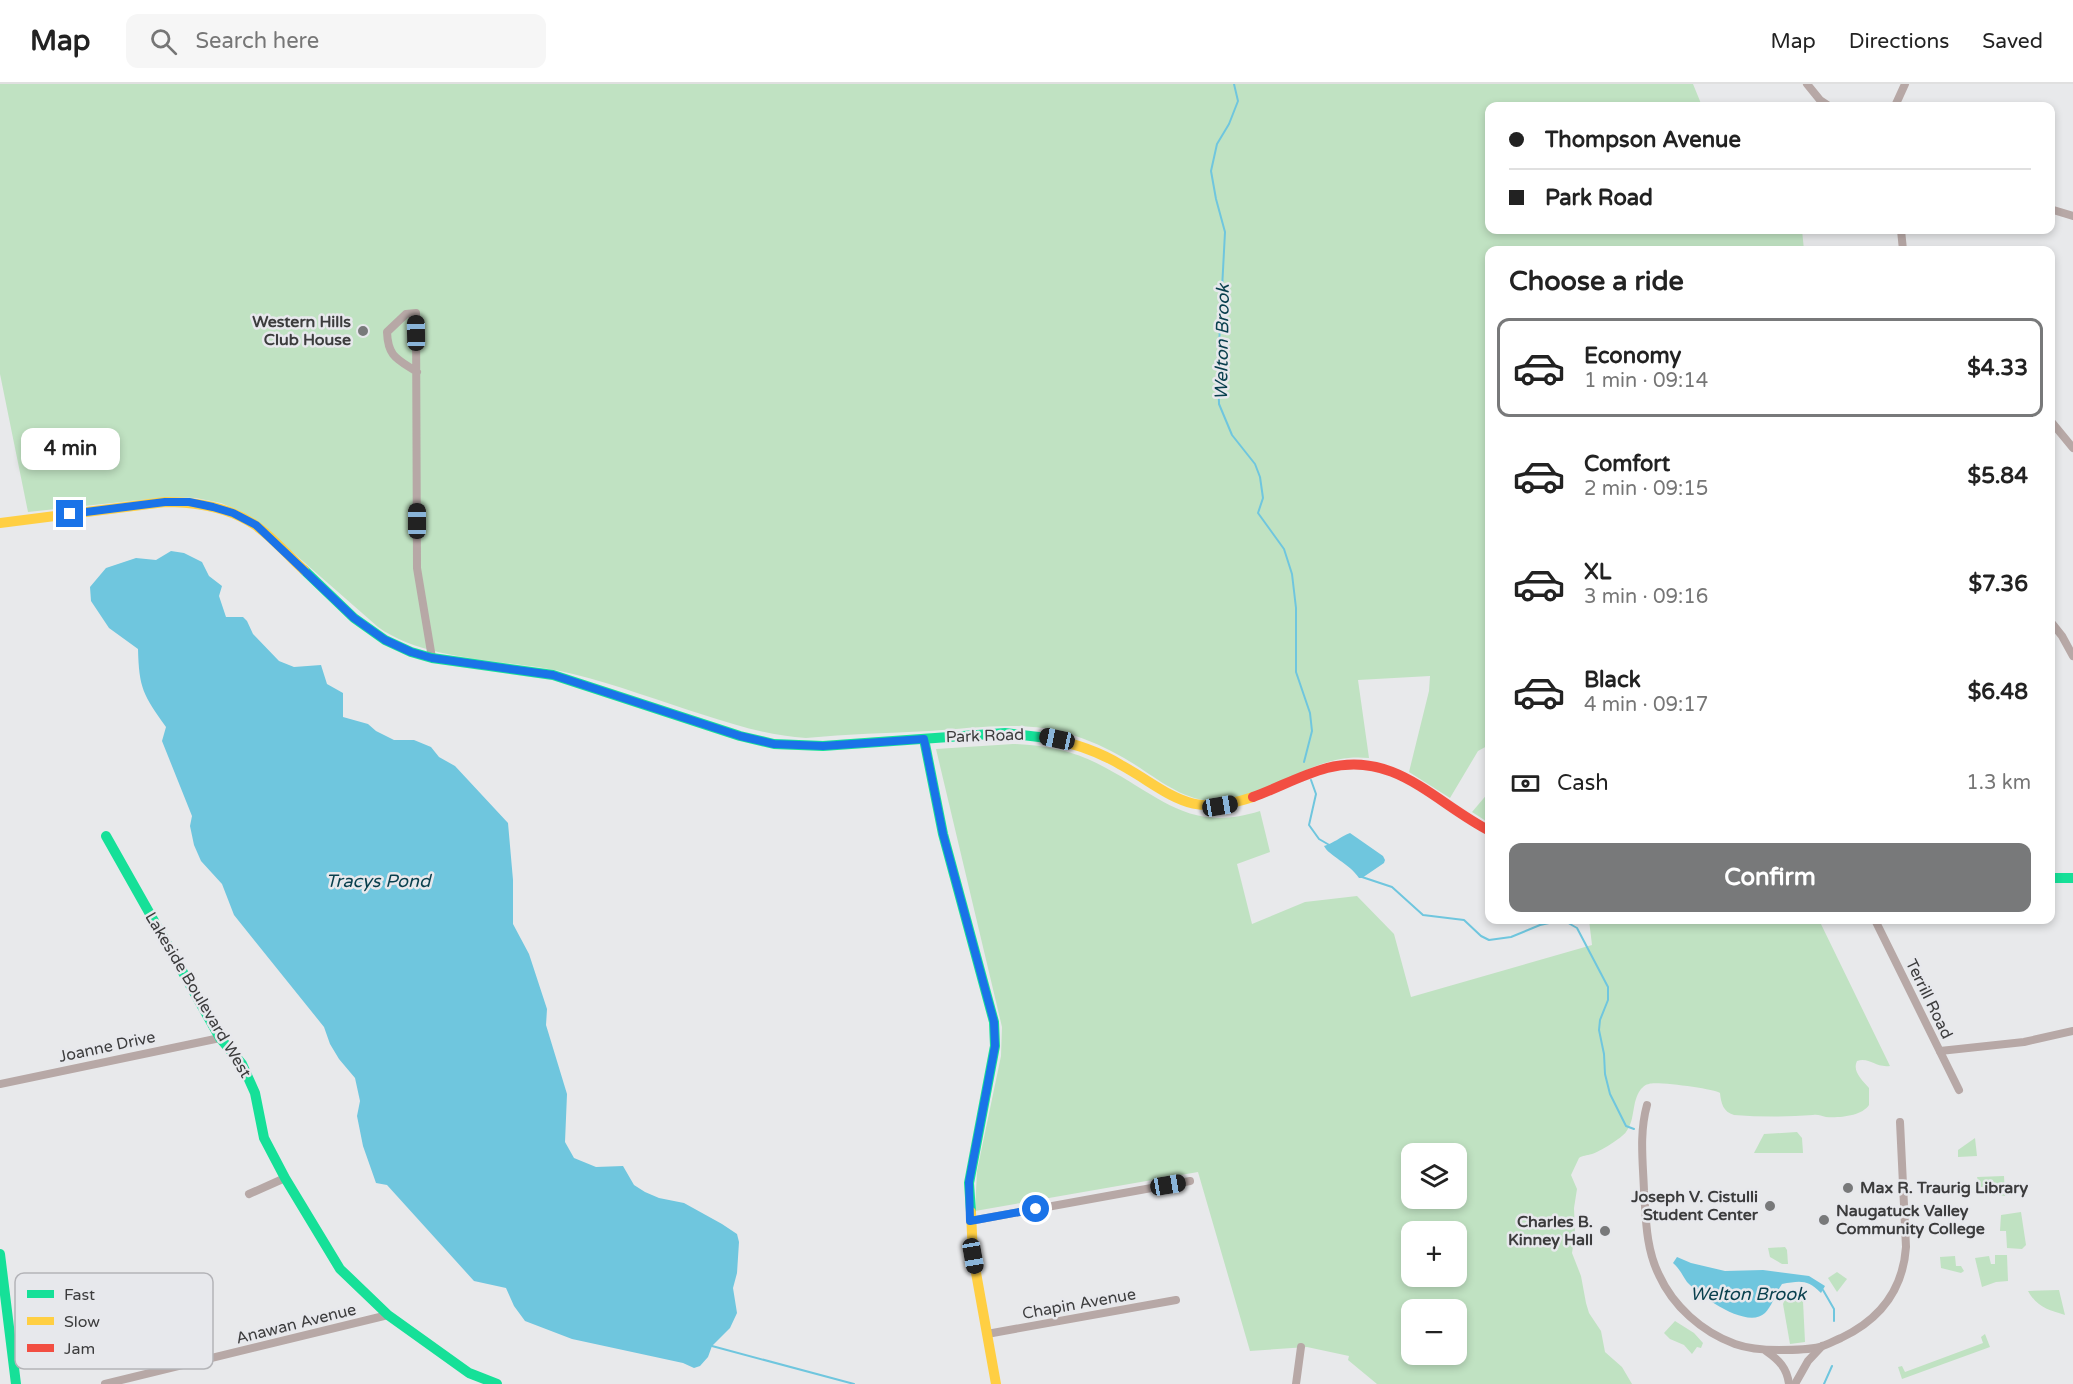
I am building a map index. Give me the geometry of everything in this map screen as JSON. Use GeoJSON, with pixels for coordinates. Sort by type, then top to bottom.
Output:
{"type":"FeatureCollection","features":[{"type":"Feature","properties":{"kind":"main road","name":"Park Road"},"geometry":{"type":"LineString","coordinates":[[0,523],[165,502],[189,502],[213,507],[233,513],[256,525],[354,618],[385,640],[411,652],[432,658],[553,675],[740,736],[774,744],[823,746],[1005,733],[1034,734],[1089,748],[1179,801],[1208,806],[1234,803],[1317,770],[1348,764],[1364,764],[1395,771],[1408,777],[1464,817],[1485,828]]}},
{"type":"Feature","properties":{"kind":"main road"},"geometry":{"type":"LineString","coordinates":[[924,739],[943,834],[994,1022],[995,1046],[969,1182],[973,1256],[996,1384]]}},
{"type":"Feature","properties":{"kind":"main road","name":"Lakeside Boulevard West"},"geometry":{"type":"LineString","coordinates":[[106,836],[220,1038],[242,1064],[255,1093],[264,1138],[285,1178],[340,1269],[388,1315],[470,1373],[497,1384]]}},
{"type":"Feature","properties":{"kind":"main road"},"geometry":{"type":"LineString","coordinates":[[2055,878],[2073,878]]}},
{"type":"Feature","properties":{"kind":"main road"},"geometry":{"type":"LineString","coordinates":[[0,1254],[16,1384]]}},
{"type":"Feature","properties":{"kind":"street"},"geometry":{"type":"LineString","coordinates":[[1808,84],[1823,102]]}},
{"type":"Feature","properties":{"kind":"street"},"geometry":{"type":"LineString","coordinates":[[1897,102],[1905,84]]}},
{"type":"Feature","properties":{"kind":"street"},"geometry":{"type":"LineString","coordinates":[[2055,211],[2073,216]]}},
{"type":"Feature","properties":{"kind":"street"},"geometry":{"type":"LineString","coordinates":[[417,372],[396,358],[388,348],[387,332],[406,314],[416,313],[417,372],[417,568],[432,658]]}},
{"type":"Feature","properties":{"kind":"street"},"geometry":{"type":"LineString","coordinates":[[2055,426],[2073,448]]}},
{"type":"Feature","properties":{"kind":"street"},"geometry":{"type":"LineString","coordinates":[[2055,627],[2073,656]]}},
{"type":"Feature","properties":{"kind":"street","name":"Terrill Road"},"geometry":{"type":"LineString","coordinates":[[1877,924],[1959,1090]]}},
{"type":"Feature","properties":{"kind":"street"},"geometry":{"type":"LineString","coordinates":[[1940,1051],[2024,1042],[2073,1031]]}},
{"type":"Feature","properties":{"kind":"street","name":"Joanne Drive"},"geometry":{"type":"LineString","coordinates":[[0,1084],[220,1038]]}},
{"type":"Feature","properties":{"kind":"street"},"geometry":{"type":"LineString","coordinates":[[1647,1105],[1641,1135],[1647,1233],[1650,1256],[1659,1276],[1670,1295],[1684,1312],[1703,1327],[1736,1344],[1765,1350],[1797,1350],[1822,1346],[1853,1332],[1873,1319],[1891,1297],[1904,1267],[1906,1239],[1900,1122]]}},
{"type":"Feature","properties":{"kind":"street"},"geometry":{"type":"LineString","coordinates":[[249,1194],[285,1178]]}},
{"type":"Feature","properties":{"kind":"street"},"geometry":{"type":"LineString","coordinates":[[970,1221],[1190,1181]]}},
{"type":"Feature","properties":{"kind":"street","name":"Chapin Avenue"},"geometry":{"type":"LineString","coordinates":[[987,1334],[1176,1300]]}},
{"type":"Feature","properties":{"kind":"street","name":"Anawan Avenue"},"geometry":{"type":"LineString","coordinates":[[213,1358],[388,1315]]}},
{"type":"Feature","properties":{"kind":"street"},"geometry":{"type":"LineString","coordinates":[[1795,1384],[1808,1361],[1822,1346]]}},
{"type":"Feature","properties":{"kind":"street"},"geometry":{"type":"LineString","coordinates":[[1296,1384],[1300,1347]]}},
{"type":"Feature","properties":{"kind":"street"},"geometry":{"type":"LineString","coordinates":[[1765,1350],[1780,1361],[1788,1376],[1789,1384]]}},
{"type":"Feature","properties":{"kind":"street","name":"Anawan Avenue"},"geometry":{"type":"LineString","coordinates":[[105,1384],[167,1369]]}},
{"type":"Feature","properties":{"kind":"green space"},"geometry":{"type":"Polygon","coordinates":[[[0,84],[1693,84],[1700,102],[1485,102],[1485,234],[1802,234],[1804,246],[1485,246],[1485,747],[1478,751],[1450,798],[1409,772],[1429,691],[1430,676],[1358,680],[1369,758],[1346,758],[1325,763],[1248,796],[1227,800],[1204,800],[1173,789],[1118,754],[1077,736],[1053,730],[1000,726],[793,737],[742,727],[573,674],[446,654],[421,647],[398,639],[378,627],[265,528],[244,513],[221,503],[196,498],[168,497],[28,512],[0,374],[0,84]]]}},
{"type":"Feature","properties":{"kind":"green space"},"geometry":{"type":"Polygon","coordinates":[[[1013,744],[1050,748],[1095,762],[1161,801],[1196,815],[1215,818],[1236,817],[1260,811],[1270,852],[1237,864],[1252,924],[1305,902],[1357,896],[1394,934],[1411,997],[1592,945],[1589,924],[1821,924],[1890,1066],[1880,1066],[1866,1060],[1857,1061],[1857,1072],[1869,1088],[1869,1105],[1856,1114],[1837,1117],[1734,1115],[1725,1109],[1720,1093],[1716,1091],[1673,1084],[1648,1084],[1638,1094],[1631,1122],[1624,1135],[1600,1151],[1579,1158],[1571,1175],[1577,1189],[1572,1253],[1581,1276],[1589,1313],[1601,1331],[1605,1352],[1622,1367],[1632,1384],[1377,1384],[1348,1360],[1349,1356],[1307,1347],[1250,1351],[1198,1172],[975,1211],[977,1171],[1001,1056],[1002,1027],[936,749],[1013,744]]]}},
{"type":"Feature","properties":{"kind":"green space"},"geometry":{"type":"Polygon","coordinates":[[[1485,797],[1485,820],[1472,812],[1485,797]]]}},
{"type":"Feature","properties":{"kind":"green space"},"geometry":{"type":"Polygon","coordinates":[[[1797,1132],[1802,1138],[1803,1153],[1754,1153],[1764,1134],[1797,1132]]]}},
{"type":"Feature","properties":{"kind":"green space"},"geometry":{"type":"Polygon","coordinates":[[[1975,1138],[1977,1156],[1958,1157],[1958,1150],[1975,1138]]]}},
{"type":"Feature","properties":{"kind":"green space"},"geometry":{"type":"Polygon","coordinates":[[[2004,1176],[2005,1196],[1992,1194],[1989,1187],[1980,1187],[1977,1177],[2004,1176]]]}},
{"type":"Feature","properties":{"kind":"green space"},"geometry":{"type":"Polygon","coordinates":[[[2021,1212],[2026,1245],[2022,1249],[2007,1248],[2006,1231],[2000,1231],[2001,1215],[2021,1212]]]}},
{"type":"Feature","properties":{"kind":"green space"},"geometry":{"type":"Polygon","coordinates":[[[1785,1247],[1788,1264],[1782,1264],[1770,1257],[1768,1248],[1785,1247]]]}},
{"type":"Feature","properties":{"kind":"green space"},"geometry":{"type":"Polygon","coordinates":[[[1995,1255],[2007,1255],[2008,1281],[1982,1287],[1975,1258],[1989,1256],[1991,1264],[1995,1264],[1995,1255]]]}},
{"type":"Feature","properties":{"kind":"green space"},"geometry":{"type":"Polygon","coordinates":[[[1955,1256],[1956,1266],[1961,1266],[1964,1271],[1961,1273],[1941,1268],[1940,1257],[1955,1256]]]}},
{"type":"Feature","properties":{"kind":"green space"},"geometry":{"type":"Polygon","coordinates":[[[1837,1272],[1847,1279],[1837,1292],[1828,1278],[1837,1272]]]}},
{"type":"Feature","properties":{"kind":"green space"},"geometry":{"type":"Polygon","coordinates":[[[2059,1290],[2065,1315],[2044,1307],[2035,1301],[2028,1291],[2059,1290]]]}},
{"type":"Feature","properties":{"kind":"green space"},"geometry":{"type":"Polygon","coordinates":[[[1797,1293],[1803,1301],[1805,1342],[1790,1344],[1783,1304],[1787,1294],[1797,1293]]]}},
{"type":"Feature","properties":{"kind":"green space"},"geometry":{"type":"Polygon","coordinates":[[[1675,1321],[1694,1333],[1703,1343],[1701,1348],[1697,1347],[1692,1354],[1684,1345],[1670,1339],[1664,1333],[1675,1321]]]}},
{"type":"Feature","properties":{"kind":"green space"},"geometry":{"type":"Polygon","coordinates":[[[1985,1334],[1990,1347],[1902,1379],[1898,1367],[1902,1366],[1905,1372],[1983,1343],[1981,1337],[1985,1334]]]}},
{"type":"Feature","properties":{"kind":"water","name":"Tracys Pond"},"geometry":{"type":"Polygon","coordinates":[[[171,551],[184,553],[202,562],[209,576],[222,586],[219,596],[226,617],[243,617],[253,634],[279,661],[294,667],[321,665],[327,684],[343,693],[343,717],[368,724],[394,740],[414,740],[431,747],[439,757],[455,766],[508,823],[513,880],[513,924],[529,954],[547,1009],[546,1025],[567,1094],[565,1142],[574,1158],[596,1167],[623,1166],[634,1185],[645,1192],[659,1198],[684,1203],[737,1234],[739,1242],[737,1273],[733,1288],[737,1313],[730,1328],[712,1346],[708,1357],[700,1366],[694,1368],[683,1363],[572,1339],[525,1321],[514,1306],[506,1288],[474,1281],[387,1185],[376,1183],[363,1146],[357,1116],[360,1101],[355,1078],[339,1059],[324,1027],[234,915],[222,884],[201,861],[194,845],[190,826],[192,816],[162,741],[166,727],[147,699],[141,682],[138,649],[109,628],[91,601],[90,587],[106,568],[136,558],[156,560],[171,551]]]}},
{"type":"Feature","properties":{"kind":"water"},"geometry":{"type":"Polygon","coordinates":[[[1350,833],[1383,856],[1385,860],[1362,878],[1359,878],[1324,846],[1350,833]]]}},
{"type":"Feature","properties":{"kind":"water","name":"Welton Brook"},"geometry":{"type":"Polygon","coordinates":[[[1677,1257],[1691,1263],[1725,1271],[1763,1270],[1809,1276],[1825,1286],[1821,1293],[1812,1285],[1803,1282],[1782,1284],[1765,1313],[1757,1317],[1747,1317],[1724,1309],[1693,1288],[1673,1263],[1677,1257]]]}},
{"type":"Feature","properties":{"kind":"waterway","name":"Welton Brook"},"geometry":{"type":"LineString","coordinates":[[1234,84],[1238,101],[1229,124],[1217,144],[1211,171],[1225,232],[1218,365],[1219,404],[1232,435],[1255,464],[1260,477],[1263,498],[1258,513],[1284,549],[1292,574],[1296,608],[1296,672],[1310,713],[1312,731],[1304,762]]}},
{"type":"Feature","properties":{"kind":"waterway","name":"Welton Brook"},"geometry":{"type":"LineString","coordinates":[[1311,780],[1316,794],[1309,825],[1319,839],[1331,846]]}},
{"type":"Feature","properties":{"kind":"waterway","name":"Welton Brook"},"geometry":{"type":"LineString","coordinates":[[1362,877],[1392,887],[1423,915],[1464,920],[1481,936],[1489,940],[1511,937],[1545,924]]}},
{"type":"Feature","properties":{"kind":"waterway","name":"Welton Brook"},"geometry":{"type":"LineString","coordinates":[[1570,924],[1577,928],[1608,987],[1608,1000],[1600,1020],[1599,1030],[1605,1074],[1610,1094],[1626,1126],[1634,1129]]}},
{"type":"Feature","properties":{"kind":"waterway","name":"Welton Brook"},"geometry":{"type":"LineString","coordinates":[[1823,1290],[1834,1309],[1834,1321]]}},
{"type":"Feature","properties":{"kind":"waterway"},"geometry":{"type":"LineString","coordinates":[[712,1346],[854,1384]]}},
{"type":"Feature","properties":{"kind":"waterway","name":"Welton Brook"},"geometry":{"type":"LineString","coordinates":[[1824,1384],[1832,1366]]}},
{"type":"Feature","properties":{"kind":"traffic: fast"},"geometry":{"type":"LineString","coordinates":[[304,570],[354,618],[385,640],[411,652],[432,658],[553,675],[740,736],[774,744],[823,746],[1005,733],[1047,738]]}},
{"type":"Feature","properties":{"kind":"traffic: fast"},"geometry":{"type":"LineString","coordinates":[[924,739],[943,834],[994,1022],[995,1046],[969,1183],[971,1212]]}},
{"type":"Feature","properties":{"kind":"traffic: fast"},"geometry":{"type":"LineString","coordinates":[[106,836],[220,1038],[242,1064],[255,1093],[264,1138],[285,1178],[340,1269],[388,1315],[469,1373],[497,1384]]}},
{"type":"Feature","properties":{"kind":"traffic: fast"},"geometry":{"type":"LineString","coordinates":[[2055,878],[2073,878]]}},
{"type":"Feature","properties":{"kind":"traffic: fast"},"geometry":{"type":"LineString","coordinates":[[0,1254],[16,1384]]}},
{"type":"Feature","properties":{"kind":"traffic: slow"},"geometry":{"type":"LineString","coordinates":[[0,523],[165,502],[188,503],[223,510],[245,519],[268,535],[304,570]]}},
{"type":"Feature","properties":{"kind":"traffic: slow"},"geometry":{"type":"LineString","coordinates":[[1047,738],[1076,745],[1103,756],[1182,800],[1212,805],[1253,797]]}},
{"type":"Feature","properties":{"kind":"traffic: slow"},"geometry":{"type":"LineString","coordinates":[[971,1212],[973,1256],[996,1384]]}},
{"type":"Feature","properties":{"kind":"traffic: jam"},"geometry":{"type":"LineString","coordinates":[[1253,797],[1327,768],[1351,764],[1373,766],[1413,782],[1485,828]]}},
{"type":"Feature","properties":{"kind":"place","name":"Western Hills Club House"},"geometry":{"type":"Point","coordinates":[363,331]}},
{"type":"Feature","properties":{"kind":"place","name":"Max R. Traurig Library"},"geometry":{"type":"Point","coordinates":[1848,1188]}},
{"type":"Feature","properties":{"kind":"place","name":"Joseph V. Cistulli Student Center"},"geometry":{"type":"Point","coordinates":[1770,1206]}},
{"type":"Feature","properties":{"kind":"place","name":"Naugatuck Valley Community College"},"geometry":{"type":"Point","coordinates":[1824,1220]}},
{"type":"Feature","properties":{"kind":"place","name":"Charles B. Kinney Hall"},"geometry":{"type":"Point","coordinates":[1605,1231]}},
{"type":"Feature","properties":{"kind":"route"},"geometry":{"type":"LineString","coordinates":[[70,514],[165,502],[189,502],[233,513],[256,525],[354,618],[385,640],[411,652],[432,658],[553,675],[740,736],[774,744],[854,745],[924,739],[943,834],[994,1022],[995,1046],[969,1182],[970,1221],[1036,1209]]}}]}
